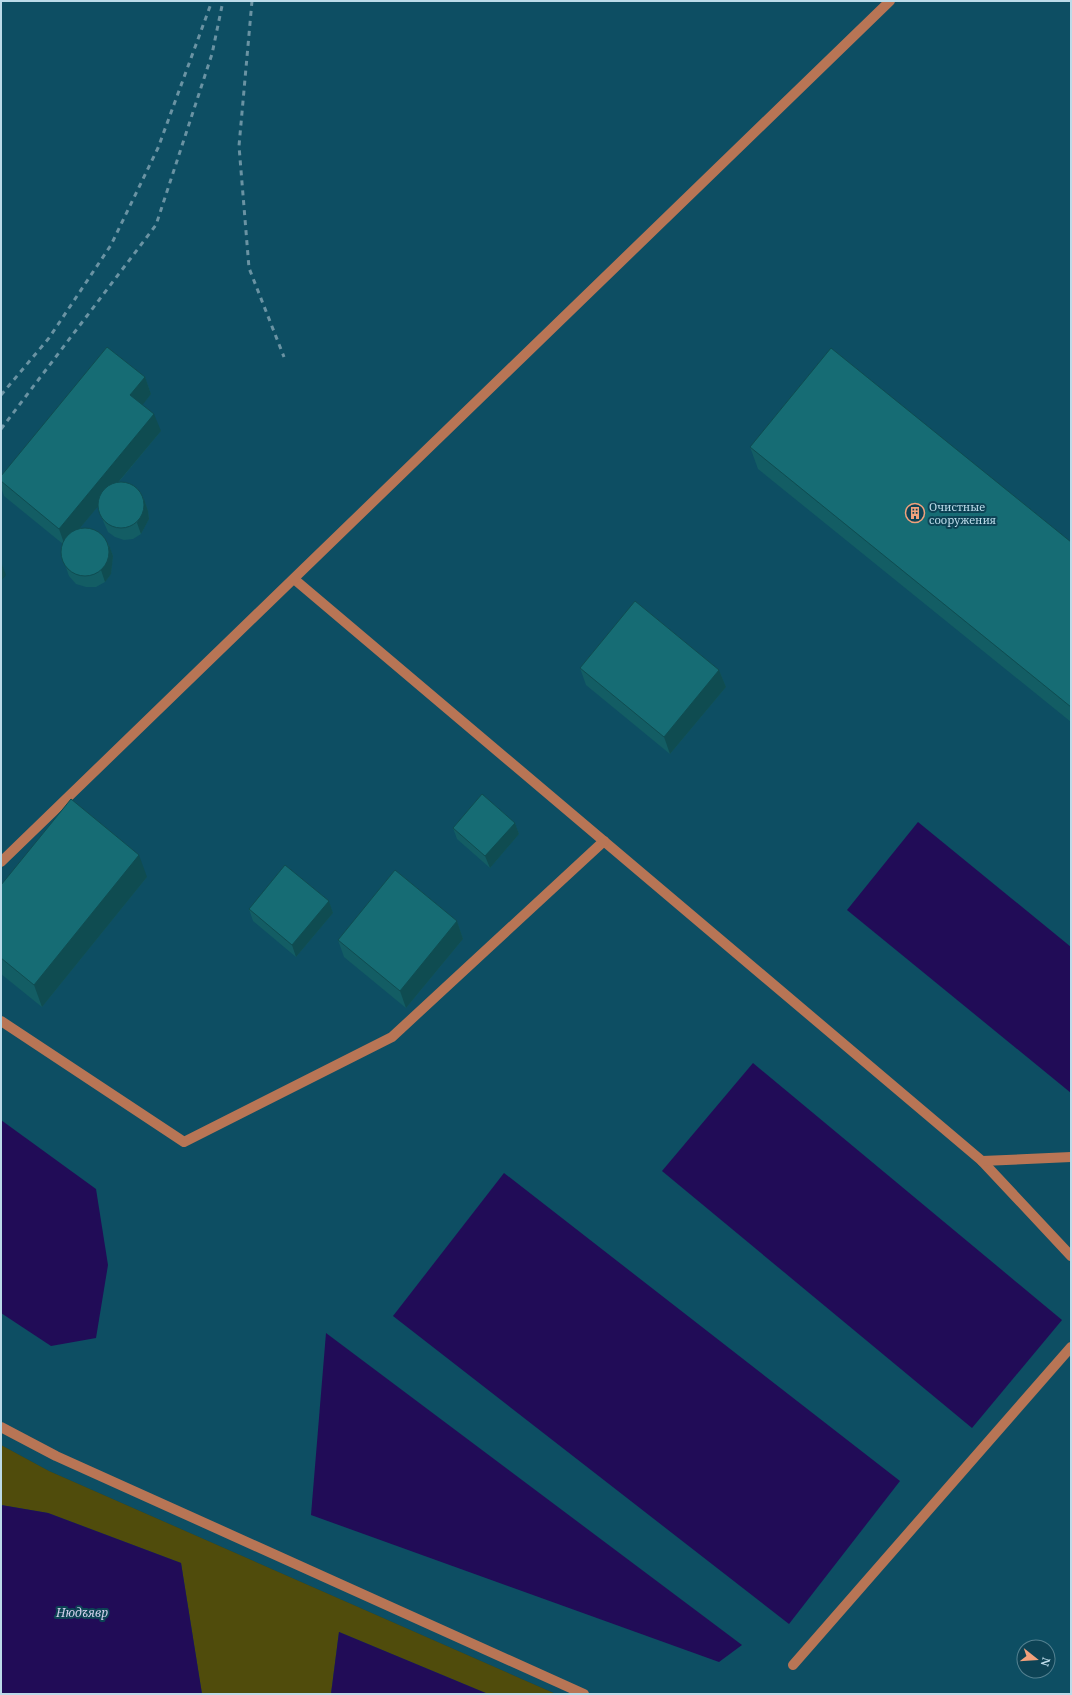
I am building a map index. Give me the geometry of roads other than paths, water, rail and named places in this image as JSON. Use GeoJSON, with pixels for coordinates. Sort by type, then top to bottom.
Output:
{"type":"FeatureCollection","features":[{"type":"Feature","properties":{"kind":"lane"},"geometry":{"type":"LineString","coordinates":[[1,862],[890,1]]}},
{"type":"Feature","properties":{"kind":"lane"},"geometry":{"type":"LineString","coordinates":[[294,579],[982,1161],[1071,1256]]}},
{"type":"Feature","properties":{"kind":"lane"},"geometry":{"type":"LineString","coordinates":[[1,1021],[184,1142],[392,1037],[604,841]]}},
{"type":"Feature","properties":{"kind":"lane"},"geometry":{"type":"LineString","coordinates":[[982,1161],[1071,1157]]}},
{"type":"Feature","properties":{"kind":"lane"},"geometry":{"type":"LineString","coordinates":[[793,1665],[1071,1347]]}},
{"type":"Feature","properties":{"kind":"lane"},"geometry":{"type":"LineString","coordinates":[[1,1427],[56,1456],[584,1694]]}},
{"type":"Feature","properties":{"kind":"water"},"geometry":{"type":"Polygon","coordinates":[[[918,822],[1071,947],[1071,1093],[847,910],[918,822]]]}},
{"type":"Feature","properties":{"kind":"water"},"geometry":{"type":"Polygon","coordinates":[[[753,1063],[1062,1320],[972,1428],[662,1171],[753,1063]]]}},
{"type":"Feature","properties":{"kind":"water"},"geometry":{"type":"Polygon","coordinates":[[[1,1120],[96,1189],[108,1265],[96,1338],[51,1346],[1,1313],[1,1120]]]}},
{"type":"Feature","properties":{"kind":"water"},"geometry":{"type":"Polygon","coordinates":[[[504,1173],[900,1481],[789,1624],[393,1316],[504,1173]]]}},
{"type":"Feature","properties":{"kind":"water"},"geometry":{"type":"Polygon","coordinates":[[[326,1333],[742,1645],[719,1662],[311,1515],[326,1333]]]}},
{"type":"Feature","properties":{"kind":"water","name":"Нюдъявр"},"geometry":{"type":"Polygon","coordinates":[[[1,1505],[48,1513],[181,1563],[202,1694],[1,1694],[1,1505]]]}},
{"type":"Feature","properties":{"kind":"water"},"geometry":{"type":"Polygon","coordinates":[[[339,1632],[488,1694],[331,1694],[339,1632]]]}},
{"type":"Feature","properties":{"kind":"railway"},"geometry":{"type":"LineString","coordinates":[[1,395],[49,338],[111,245],[158,148],[212,1]]}},
{"type":"Feature","properties":{"kind":"railway"},"geometry":{"type":"LineString","coordinates":[[1,429],[156,225],[212,54],[223,1]]}},
{"type":"Feature","properties":{"kind":"railway"},"geometry":{"type":"LineString","coordinates":[[252,1],[239,146],[249,268],[284,357]]}},
{"type":"Feature","properties":{"kind":"place","name":"Очистные сооружения"},"geometry":{"type":"Point","coordinates":[915,513]}}]}
